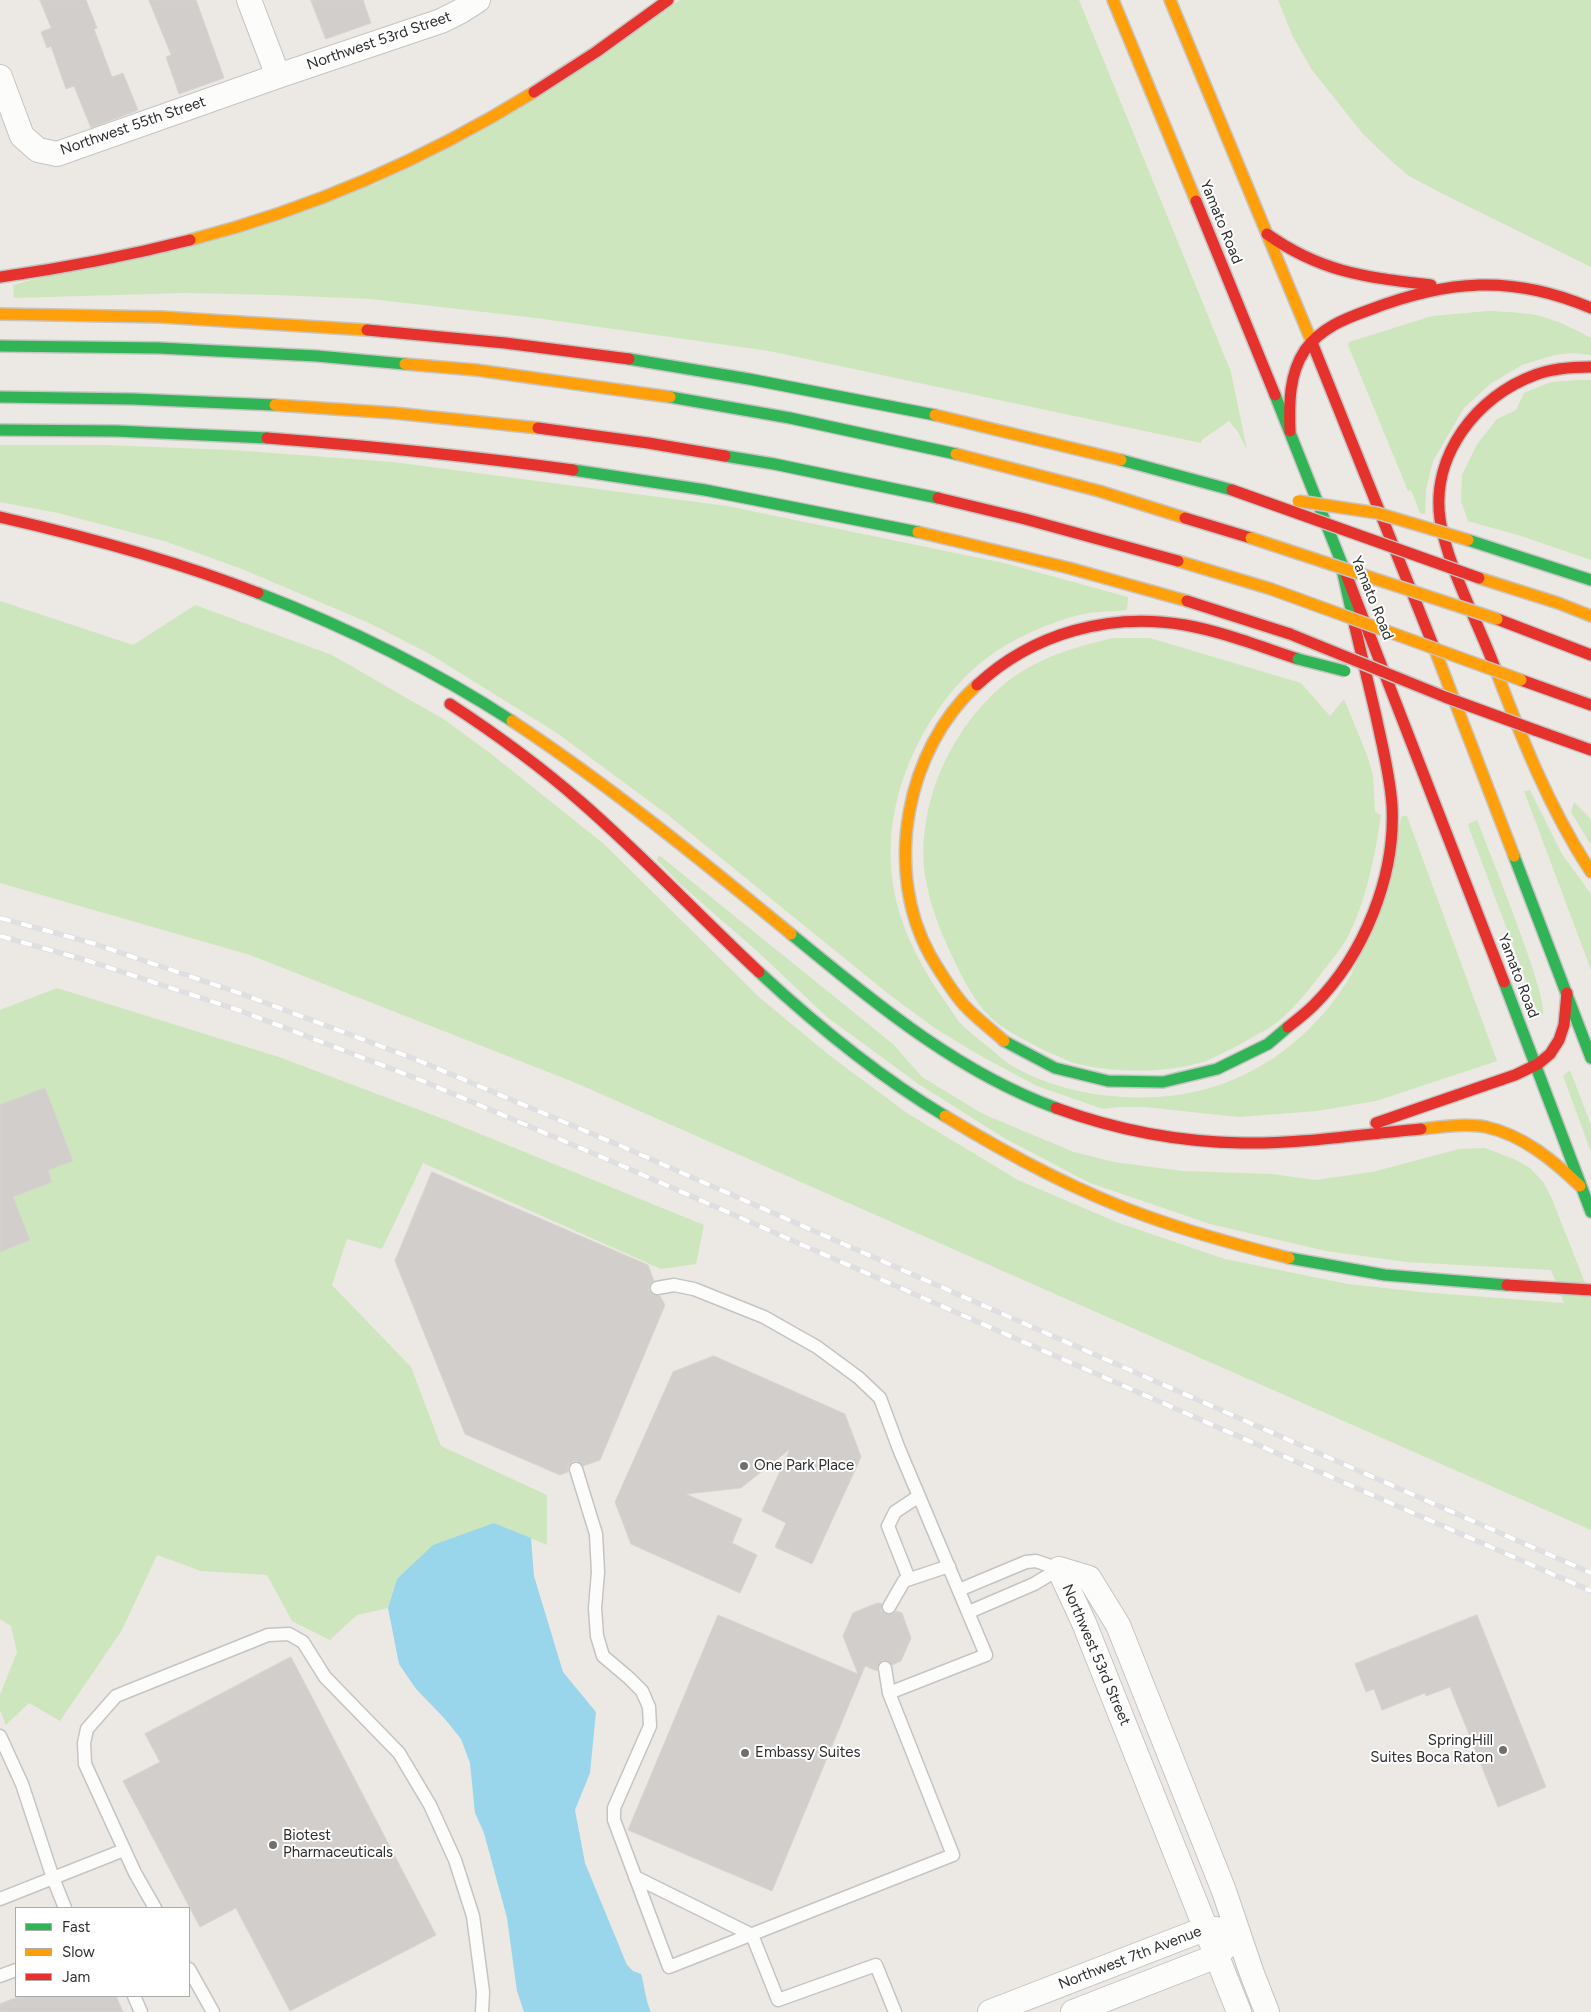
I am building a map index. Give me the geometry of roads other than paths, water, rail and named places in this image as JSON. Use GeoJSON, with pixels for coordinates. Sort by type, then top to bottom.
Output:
{"type":"FeatureCollection","features":[{"type":"Feature","properties":{"kind":"main road"},"geometry":{"type":"LineString","coordinates":[[0,277],[97,262],[173,245],[253,221],[351,185],[442,143],[521,100],[591,56],[668,0]]}},
{"type":"Feature","properties":{"kind":"main road","name":"Yamato Road"},"geometry":{"type":"LineString","coordinates":[[1113,0],[1290,431],[1430,786],[1591,1212]]}},
{"type":"Feature","properties":{"kind":"main road"},"geometry":{"type":"LineString","coordinates":[[1170,0],[1312,342],[1474,748],[1591,1058]]}},
{"type":"Feature","properties":{"kind":"main road"},"geometry":{"type":"LineString","coordinates":[[1267,234],[1282,247],[1296,255],[1336,271],[1445,287]]}},
{"type":"Feature","properties":{"kind":"main road"},"geometry":{"type":"LineString","coordinates":[[1290,431],[1288,401],[1291,383],[1296,370],[1312,342],[1326,329],[1346,318],[1397,299],[1445,287],[1479,285],[1551,294],[1591,308]]}},
{"type":"Feature","properties":{"kind":"main road"},"geometry":{"type":"LineString","coordinates":[[0,314],[165,317],[311,325],[455,337],[602,354],[786,384],[956,419],[1036,438],[1232,490],[1591,616]]}},
{"type":"Feature","properties":{"kind":"main road"},"geometry":{"type":"LineString","coordinates":[[0,346],[148,347],[312,356],[442,367],[661,394],[802,420],[947,451],[1160,508],[1497,619],[1591,655]]}},
{"type":"Feature","properties":{"kind":"main road"},"geometry":{"type":"LineString","coordinates":[[1591,367],[1570,367],[1540,373],[1514,384],[1485,405],[1469,423],[1450,455],[1440,488],[1439,504],[1441,520],[1452,559],[1535,767],[1553,810],[1591,872]]}},
{"type":"Feature","properties":{"kind":"main road"},"geometry":{"type":"LineString","coordinates":[[0,397],[113,398],[266,404],[458,420],[620,440],[818,473],[961,504],[1123,545],[1271,589],[1591,705]]}},
{"type":"Feature","properties":{"kind":"main road"},"geometry":{"type":"LineString","coordinates":[[0,430],[117,431],[329,443],[481,459],[636,480],[843,516],[993,550],[1128,584],[1290,634],[1445,697],[1591,750]]}},
{"type":"Feature","properties":{"kind":"main road"},"geometry":{"type":"LineString","coordinates":[[1232,490],[1377,513],[1591,580]]}},
{"type":"Feature","properties":{"kind":"main road"},"geometry":{"type":"LineString","coordinates":[[0,517],[65,530],[238,585],[308,612],[436,676],[560,753],[620,797],[904,1024],[937,1047],[1011,1090],[1097,1122],[1162,1136],[1220,1143],[1248,1143],[1485,1127],[1507,1133],[1538,1149],[1580,1186]]}},
{"type":"Feature","properties":{"kind":"main road"},"geometry":{"type":"LineString","coordinates":[[1340,560],[1387,764],[1392,818],[1389,856],[1378,898],[1362,936],[1335,982],[1304,1016],[1262,1048],[1208,1073],[1156,1084],[1118,1084],[1082,1077],[1050,1066],[1029,1057],[993,1034],[964,1006],[936,966],[917,926],[906,884],[905,840],[914,791],[929,748],[953,711],[988,675],[1006,661],[1027,648],[1068,632],[1108,623],[1152,621],[1186,625],[1298,659],[1445,697]]}},
{"type":"Feature","properties":{"kind":"main road"},"geometry":{"type":"LineString","coordinates":[[238,585],[295,621]]}},
{"type":"Feature","properties":{"kind":"main road"},"geometry":{"type":"LineString","coordinates":[[438,697],[533,763],[598,816],[770,982],[848,1050],[877,1073],[940,1115],[1027,1165],[1138,1215],[1204,1237],[1256,1251],[1386,1275],[1591,1290]]}},
{"type":"Feature","properties":{"kind":"main road"},"geometry":{"type":"LineString","coordinates":[[1329,1137],[1427,1106],[1535,1066],[1550,1055],[1562,1035],[1567,993]]}},
{"type":"Feature","properties":{"kind":"street"},"geometry":{"type":"LineString","coordinates":[[249,0],[278,76]]}},
{"type":"Feature","properties":{"kind":"street","name":"Northwest 53rd Street"},"geometry":{"type":"LineString","coordinates":[[278,76],[441,21],[461,12],[478,0]]}},
{"type":"Feature","properties":{"kind":"street","name":"Northwest 55th Street"},"geometry":{"type":"LineString","coordinates":[[0,77],[22,136],[38,150],[58,154],[278,76]]}},
{"type":"Feature","properties":{"kind":"street","name":"Northwest 53rd Street"},"geometry":{"type":"LineString","coordinates":[[1059,1569],[1084,1623],[1239,2012]]}},
{"type":"Feature","properties":{"kind":"street","name":"Northwest 53rd Street"},"geometry":{"type":"LineString","coordinates":[[1059,1569],[1088,1578],[1118,1625],[1224,1891],[1267,2012]]}},
{"type":"Feature","properties":{"kind":"street","name":"Northwest 7th Avenue"},"geometry":{"type":"LineString","coordinates":[[990,2012],[1206,1928],[1238,1932]]}},
{"type":"Feature","properties":{"kind":"street","name":"Northwest 7th Avenue"},"geometry":{"type":"LineString","coordinates":[[1073,2012],[1217,1956],[1238,1932]]}},
{"type":"Feature","properties":{"kind":"lane"},"geometry":{"type":"LineString","coordinates":[[657,1288],[674,1285],[694,1289],[764,1317],[816,1347],[859,1378],[880,1398],[986,1654],[890,1693]]}},
{"type":"Feature","properties":{"kind":"lane"},"geometry":{"type":"LineString","coordinates":[[576,1469],[585,1493],[596,1534],[598,1572],[595,1608],[597,1636],[603,1656],[642,1691],[649,1707],[650,1726],[614,1808],[614,1820],[670,1967],[953,1855],[890,1693],[885,1668]]}},
{"type":"Feature","properties":{"kind":"lane"},"geometry":{"type":"LineString","coordinates":[[909,1579],[888,1526],[895,1512],[919,1496]]}},
{"type":"Feature","properties":{"kind":"lane"},"geometry":{"type":"LineString","coordinates":[[959,1590],[1026,1562],[1036,1561],[1059,1569]]}},
{"type":"Feature","properties":{"kind":"lane"},"geometry":{"type":"LineString","coordinates":[[889,1607],[904,1581],[949,1566]]}},
{"type":"Feature","properties":{"kind":"lane"},"geometry":{"type":"LineString","coordinates":[[969,1612],[1034,1584],[1059,1569]]}},
{"type":"Feature","properties":{"kind":"lane"},"geometry":{"type":"LineString","coordinates":[[153,1907],[124,1850],[85,1764],[84,1743],[87,1729],[116,1696],[268,1634],[289,1634],[303,1642],[325,1677],[399,1753],[430,1805],[455,1860],[473,1916],[483,1992],[482,2012]]}},
{"type":"Feature","properties":{"kind":"lane"},"geometry":{"type":"LineString","coordinates":[[0,1736],[4,1755],[22,1784],[52,1878],[65,1907]]}},
{"type":"Feature","properties":{"kind":"lane"},"geometry":{"type":"LineString","coordinates":[[0,1899],[124,1850]]}},
{"type":"Feature","properties":{"kind":"lane"},"geometry":{"type":"LineString","coordinates":[[635,1877],[752,1934],[778,2000],[876,1965],[896,2012]]}},
{"type":"Feature","properties":{"kind":"lane"},"geometry":{"type":"LineString","coordinates":[[0,1976],[15,1970]]}},
{"type":"Feature","properties":{"kind":"lane"},"geometry":{"type":"LineString","coordinates":[[190,1971],[213,2012]]}},
{"type":"Feature","properties":{"kind":"lane"},"geometry":{"type":"LineString","coordinates":[[134,1997],[141,2012]]}},
{"type":"Feature","properties":{"kind":"water"},"geometry":{"type":"Polygon","coordinates":[[[494,1523],[531,1538],[534,1576],[563,1672],[596,1712],[590,1773],[575,1810],[585,1863],[627,1965],[633,1971],[641,1974],[651,2012],[524,2012],[517,1991],[507,1918],[484,1833],[475,1813],[470,1763],[461,1739],[416,1689],[399,1664],[388,1608],[397,1579],[433,1545],[494,1523]]]}},
{"type":"Feature","properties":{"kind":"railway"},"geometry":{"type":"LineString","coordinates":[[0,918],[92,943],[242,994],[415,1059],[621,1146],[1591,1573]]}},
{"type":"Feature","properties":{"kind":"railway"},"geometry":{"type":"LineString","coordinates":[[0,936],[89,961],[241,1011],[418,1079],[618,1164],[1591,1591]]}},
{"type":"Feature","properties":{"kind":"place","name":"One Park Place"},"geometry":{"type":"Point","coordinates":[744,1466]}},
{"type":"Feature","properties":{"kind":"place","name":"SpringHill Suites Boca Raton"},"geometry":{"type":"Point","coordinates":[1503,1750]}},
{"type":"Feature","properties":{"kind":"place","name":"Embassy Suites"},"geometry":{"type":"Point","coordinates":[745,1753]}},
{"type":"Feature","properties":{"kind":"place","name":"Biotest Pharmaceuticals"},"geometry":{"type":"Point","coordinates":[273,1845]}}]}
